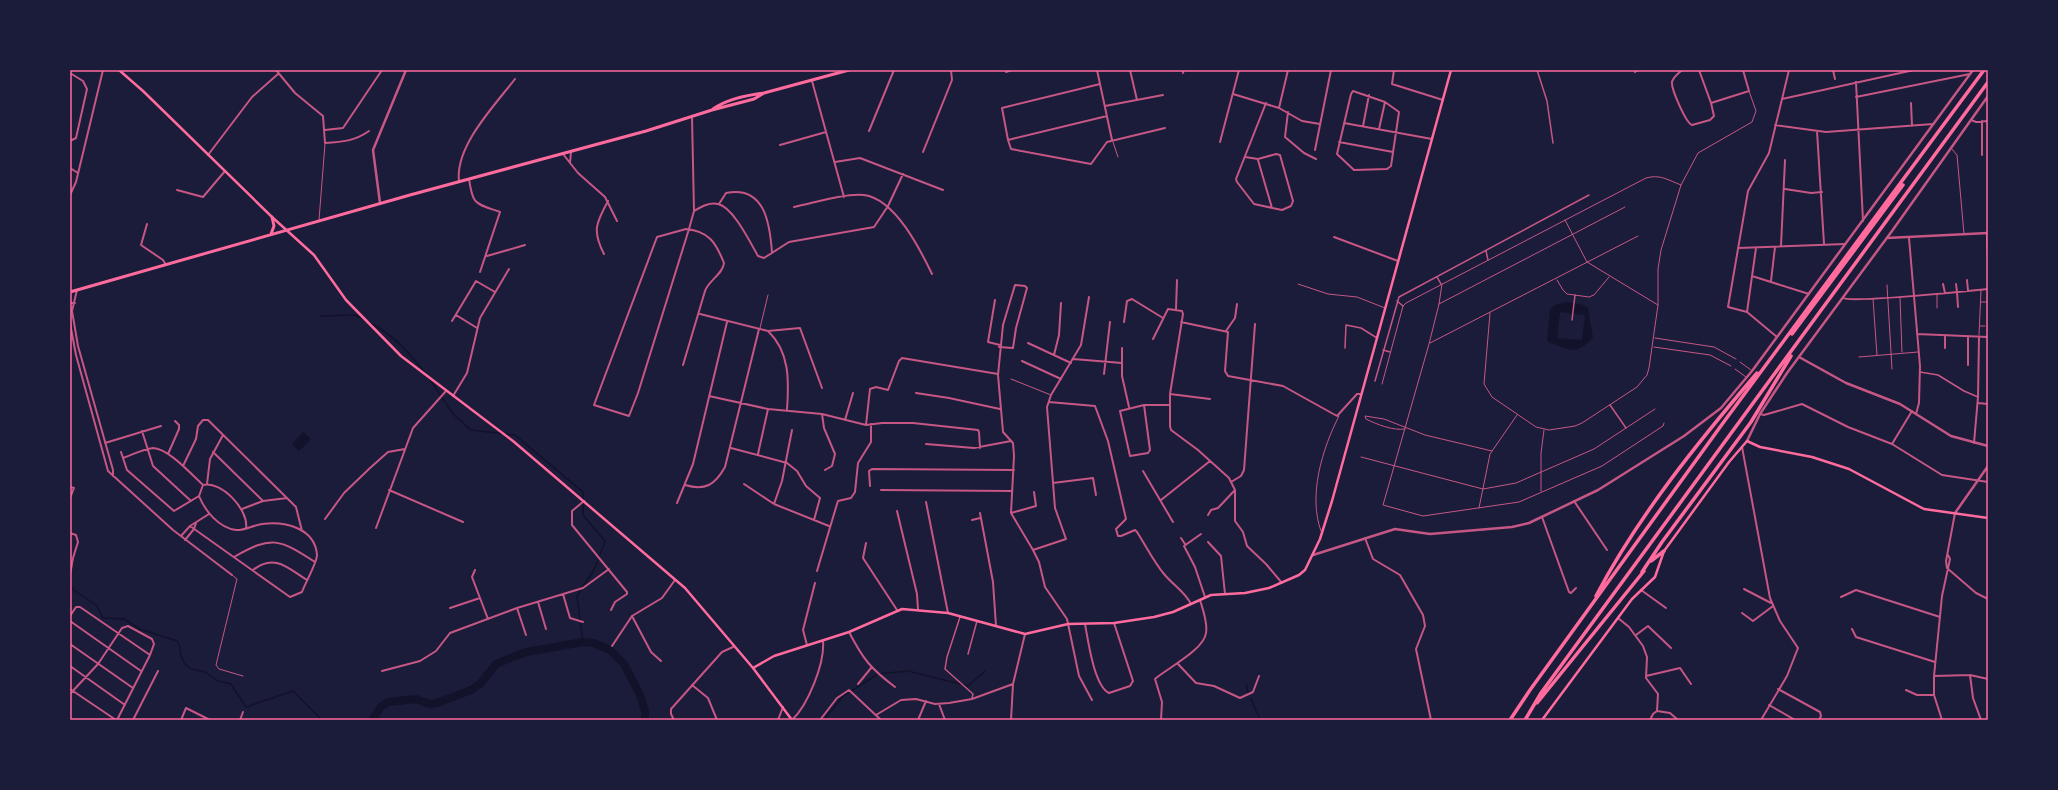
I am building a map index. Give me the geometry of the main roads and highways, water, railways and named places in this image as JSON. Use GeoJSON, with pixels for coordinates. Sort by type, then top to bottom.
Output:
{"type":"FeatureCollection","features":[{"type":"Feature","properties":{"kind":"highway"},"geometry":{"type":"LineString","coordinates":[[1589,610],[1617,557],[1664,489],[1756,375],[1801,324],[1985,70]]}},
{"type":"Feature","properties":{"kind":"highway"},"geometry":{"type":"LineString","coordinates":[[1510,720],[1723,423],[1985,70]]}},
{"type":"Feature","properties":{"kind":"highway"},"geometry":{"type":"LineString","coordinates":[[1642,572],[1662,542],[1752,422],[1806,328],[1988,78]]}},
{"type":"Feature","properties":{"kind":"highway"},"geometry":{"type":"LineString","coordinates":[[1525,720],[1541,693],[1988,82]]}},
{"type":"Feature","properties":{"kind":"highway"},"geometry":{"type":"LineString","coordinates":[[1528,714],[1642,572],[1657,556],[1664,551]]}},
{"type":"Feature","properties":{"kind":"main road"},"geometry":{"type":"LineString","coordinates":[[119,70],[143,91],[272,218],[314,255],[346,300],[401,356],[513,441],[692,596],[733,647],[753,668],[792,720]]}},
{"type":"Feature","properties":{"kind":"main road"},"geometry":{"type":"LineString","coordinates":[[70,292],[319,220],[571,152],[692,117],[712,110],[719,105],[752,95],[849,70]]}},
{"type":"Feature","properties":{"kind":"main road"},"geometry":{"type":"LineString","coordinates":[[753,668],[774,656],[849,632],[897,610],[905,608],[948,614],[1025,634],[1068,624],[1114,623],[1164,616],[1205,598],[1225,594],[1258,591],[1282,583],[1302,573],[1313,555],[1323,532],[1451,70]]}},
{"type":"Feature","properties":{"kind":"main road"},"geometry":{"type":"LineString","coordinates":[[271,234],[274,225],[272,218]]}},
{"type":"Feature","properties":{"kind":"main road"},"geometry":{"type":"LineString","coordinates":[[1542,720],[1618,618],[1641,590],[1655,577],[1664,551],[1747,441],[1760,446],[1834,463],[1865,476],[1924,509],[1988,518]]}},
{"type":"Feature","properties":{"kind":"waterway"},"geometry":{"type":"LineString","coordinates":[[320,316],[355,315],[365,320]]}},
{"type":"Feature","properties":{"kind":"waterway"},"geometry":{"type":"LineString","coordinates":[[368,322],[392,337],[424,372]]}},
{"type":"Feature","properties":{"kind":"waterway"},"geometry":{"type":"LineString","coordinates":[[429,378],[453,414],[471,430],[515,435],[583,492],[583,515],[605,541],[595,568],[577,596],[583,642]]}},
{"type":"Feature","properties":{"kind":"waterway"},"geometry":{"type":"LineString","coordinates":[[72,589],[96,605],[103,618],[124,619],[140,629],[177,641],[185,664],[191,669],[205,672],[218,681],[231,684],[246,707],[293,691],[322,720]]}},
{"type":"Feature","properties":{"kind":"waterway"},"geometry":{"type":"LineString","coordinates":[[372,720],[381,707],[388,702],[416,699],[429,704],[437,703],[471,690],[480,684],[496,664],[526,652],[583,642],[594,643],[610,650],[624,664],[640,695],[645,711],[645,720]]}},
{"type":"Feature","properties":{"kind":"waterway"},"geometry":{"type":"LineString","coordinates":[[824,720],[843,696],[878,674],[908,671],[968,686],[985,671]]}},
{"type":"Feature","properties":{"kind":"waterway"},"geometry":{"type":"LineString","coordinates":[[1246,685],[1248,692]]}},
{"type":"Feature","properties":{"kind":"waterway"},"geometry":{"type":"LineString","coordinates":[[1251,699],[1260,720]]}}]}
